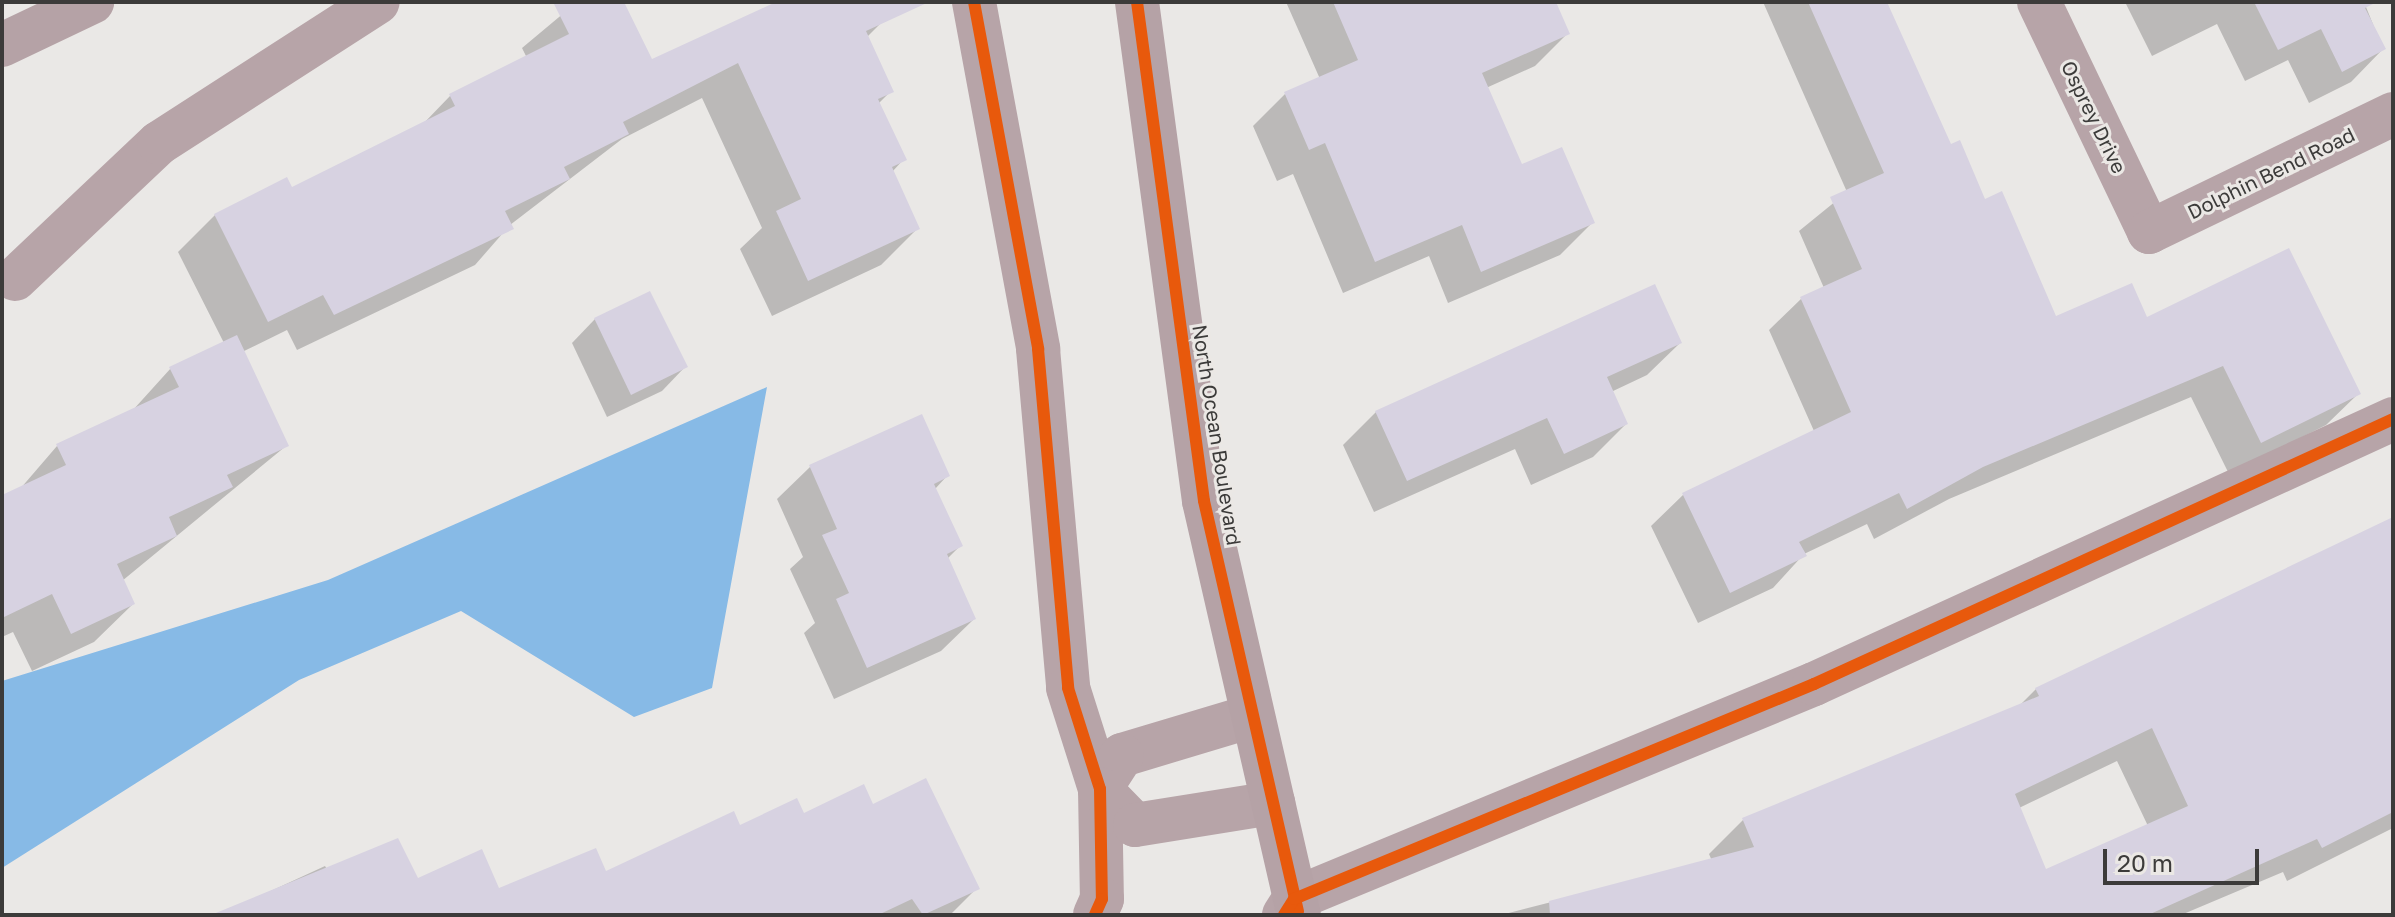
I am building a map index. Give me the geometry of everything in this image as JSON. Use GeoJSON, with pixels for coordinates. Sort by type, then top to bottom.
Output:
{"type":"FeatureCollection","features":[{"type":"Feature","properties":{"kind":"main road"},"geometry":{"type":"LineString","coordinates":[[2,45],[92,2]]}},
{"type":"Feature","properties":{"kind":"main road","name":"North Ocean Boulevard"},"geometry":{"type":"LineString","coordinates":[[1137,2],[1204,501],[1273,803],[1292,910]]}},
{"type":"Feature","properties":{"kind":"street"},"geometry":{"type":"LineString","coordinates":[[15,279],[159,143],[378,2]]}},
{"type":"Feature","properties":{"kind":"street"},"geometry":{"type":"LineString","coordinates":[[974,2],[1038,349],[1068,688],[1100,789],[1102,899],[1095,915]]}},
{"type":"Feature","properties":{"kind":"street","name":"Osprey Drive"},"geometry":{"type":"LineString","coordinates":[[2039,2],[2149,232]]}},
{"type":"Feature","properties":{"kind":"street","name":"Dolphin Bend Road"},"geometry":{"type":"LineString","coordinates":[[2149,232],[2393,114]]}},
{"type":"Feature","properties":{"kind":"street"},"geometry":{"type":"LineString","coordinates":[[1292,910],[1814,684],[2393,419]]}},
{"type":"Feature","properties":{"kind":"street"},"geometry":{"type":"LineString","coordinates":[[1100,789],[1122,755],[1252,716]]}},
{"type":"Feature","properties":{"kind":"street"},"geometry":{"type":"LineString","coordinates":[[1100,789],[1135,825],[1273,803]]}},
{"type":"Feature","properties":{"kind":"water"},"geometry":{"type":"Polygon","coordinates":[[[767,387],[712,688],[634,717],[461,611],[299,680],[2,868],[2,681],[328,580],[767,387]]]}},
{"type":"Feature","properties":{"kind":"building"},"geometry":{"type":"Polygon","coordinates":[[[553,2],[624,2],[652,59],[776,2],[929,2],[866,31],[894,92],[878,99],[907,160],[892,167],[920,229],[808,281],[776,211],[801,199],[738,63],[623,122],[629,134],[564,167],[570,179],[505,211],[514,229],[334,315],[323,295],[268,322],[214,214],[287,177],[292,187],[455,106],[449,94],[569,34],[553,2]]]}},
{"type":"Feature","properties":{"kind":"building"},"geometry":{"type":"Polygon","coordinates":[[[1333,2],[1556,2],[1570,34],[1482,73],[1522,164],[1562,147],[1595,223],[1481,272],[1462,225],[1375,262],[1325,143],[1309,150],[1284,92],[1358,60],[1333,2]]]}},
{"type":"Feature","properties":{"kind":"building"},"geometry":{"type":"Polygon","coordinates":[[[1808,2],[1887,2],[1951,144],[1960,140],[1985,199],[2002,191],[2056,316],[2132,283],[2147,317],[2289,248],[2361,394],[2261,443],[2223,366],[1983,467],[1907,509],[1899,493],[1799,542],[1807,556],[1730,593],[1682,493],[1851,412],[1800,297],[1862,269],[1830,197],[1884,173],[1808,2]]]}},
{"type":"Feature","properties":{"kind":"building"},"geometry":{"type":"Polygon","coordinates":[[[2254,2],[2377,2],[2365,8],[2386,49],[2342,72],[2321,29],[2278,50],[2254,2]]]}},
{"type":"Feature","properties":{"kind":"building"},"geometry":{"type":"Polygon","coordinates":[[[1655,284],[1682,343],[1607,377],[1628,424],[1564,454],[1547,418],[1407,481],[1375,411],[1655,284]]]}},
{"type":"Feature","properties":{"kind":"building"},"geometry":{"type":"Polygon","coordinates":[[[650,291],[688,367],[631,395],[594,318],[650,291]]]}},
{"type":"Feature","properties":{"kind":"building"},"geometry":{"type":"Polygon","coordinates":[[[237,335],[289,446],[227,475],[233,487],[169,517],[177,536],[117,564],[135,604],[71,634],[52,594],[2,618],[2,495],[66,465],[56,444],[179,387],[169,367],[237,335]]]}},
{"type":"Feature","properties":{"kind":"building"},"geometry":{"type":"Polygon","coordinates":[[[922,414],[950,476],[934,484],[963,546],[947,554],[976,619],[867,668],[836,599],[849,593],[822,535],[837,529],[809,465],[922,414]]]}},
{"type":"Feature","properties":{"kind":"building"},"geometry":{"type":"Polygon","coordinates":[[[2393,517],[2393,812],[2322,848],[2317,839],[2148,915],[1550,915],[1549,901],[1754,847],[1742,818],[2039,696],[2035,688],[2393,517]],[[2152,728],[2015,794],[2046,869],[2188,806],[2152,728]]]}},
{"type":"Feature","properties":{"kind":"building"},"geometry":{"type":"Polygon","coordinates":[[[926,778],[980,889],[923,915],[912,899],[878,915],[211,915],[398,838],[418,878],[482,849],[499,888],[596,848],[606,871],[734,811],[740,825],[797,798],[804,813],[864,784],[873,804],[926,778]]]}},
{"type":"Feature","properties":{"kind":"cycle path"},"geometry":{"type":"LineString","coordinates":[[974,2],[1038,349],[1068,688],[1100,789],[1102,899],[1095,915]]}},
{"type":"Feature","properties":{"kind":"cycle path"},"geometry":{"type":"LineString","coordinates":[[1137,2],[1204,501],[1298,911]]}},
{"type":"Feature","properties":{"kind":"cycle path"},"geometry":{"type":"LineString","coordinates":[[1284,915],[1294,899],[1814,684],[2393,419]]}}]}
